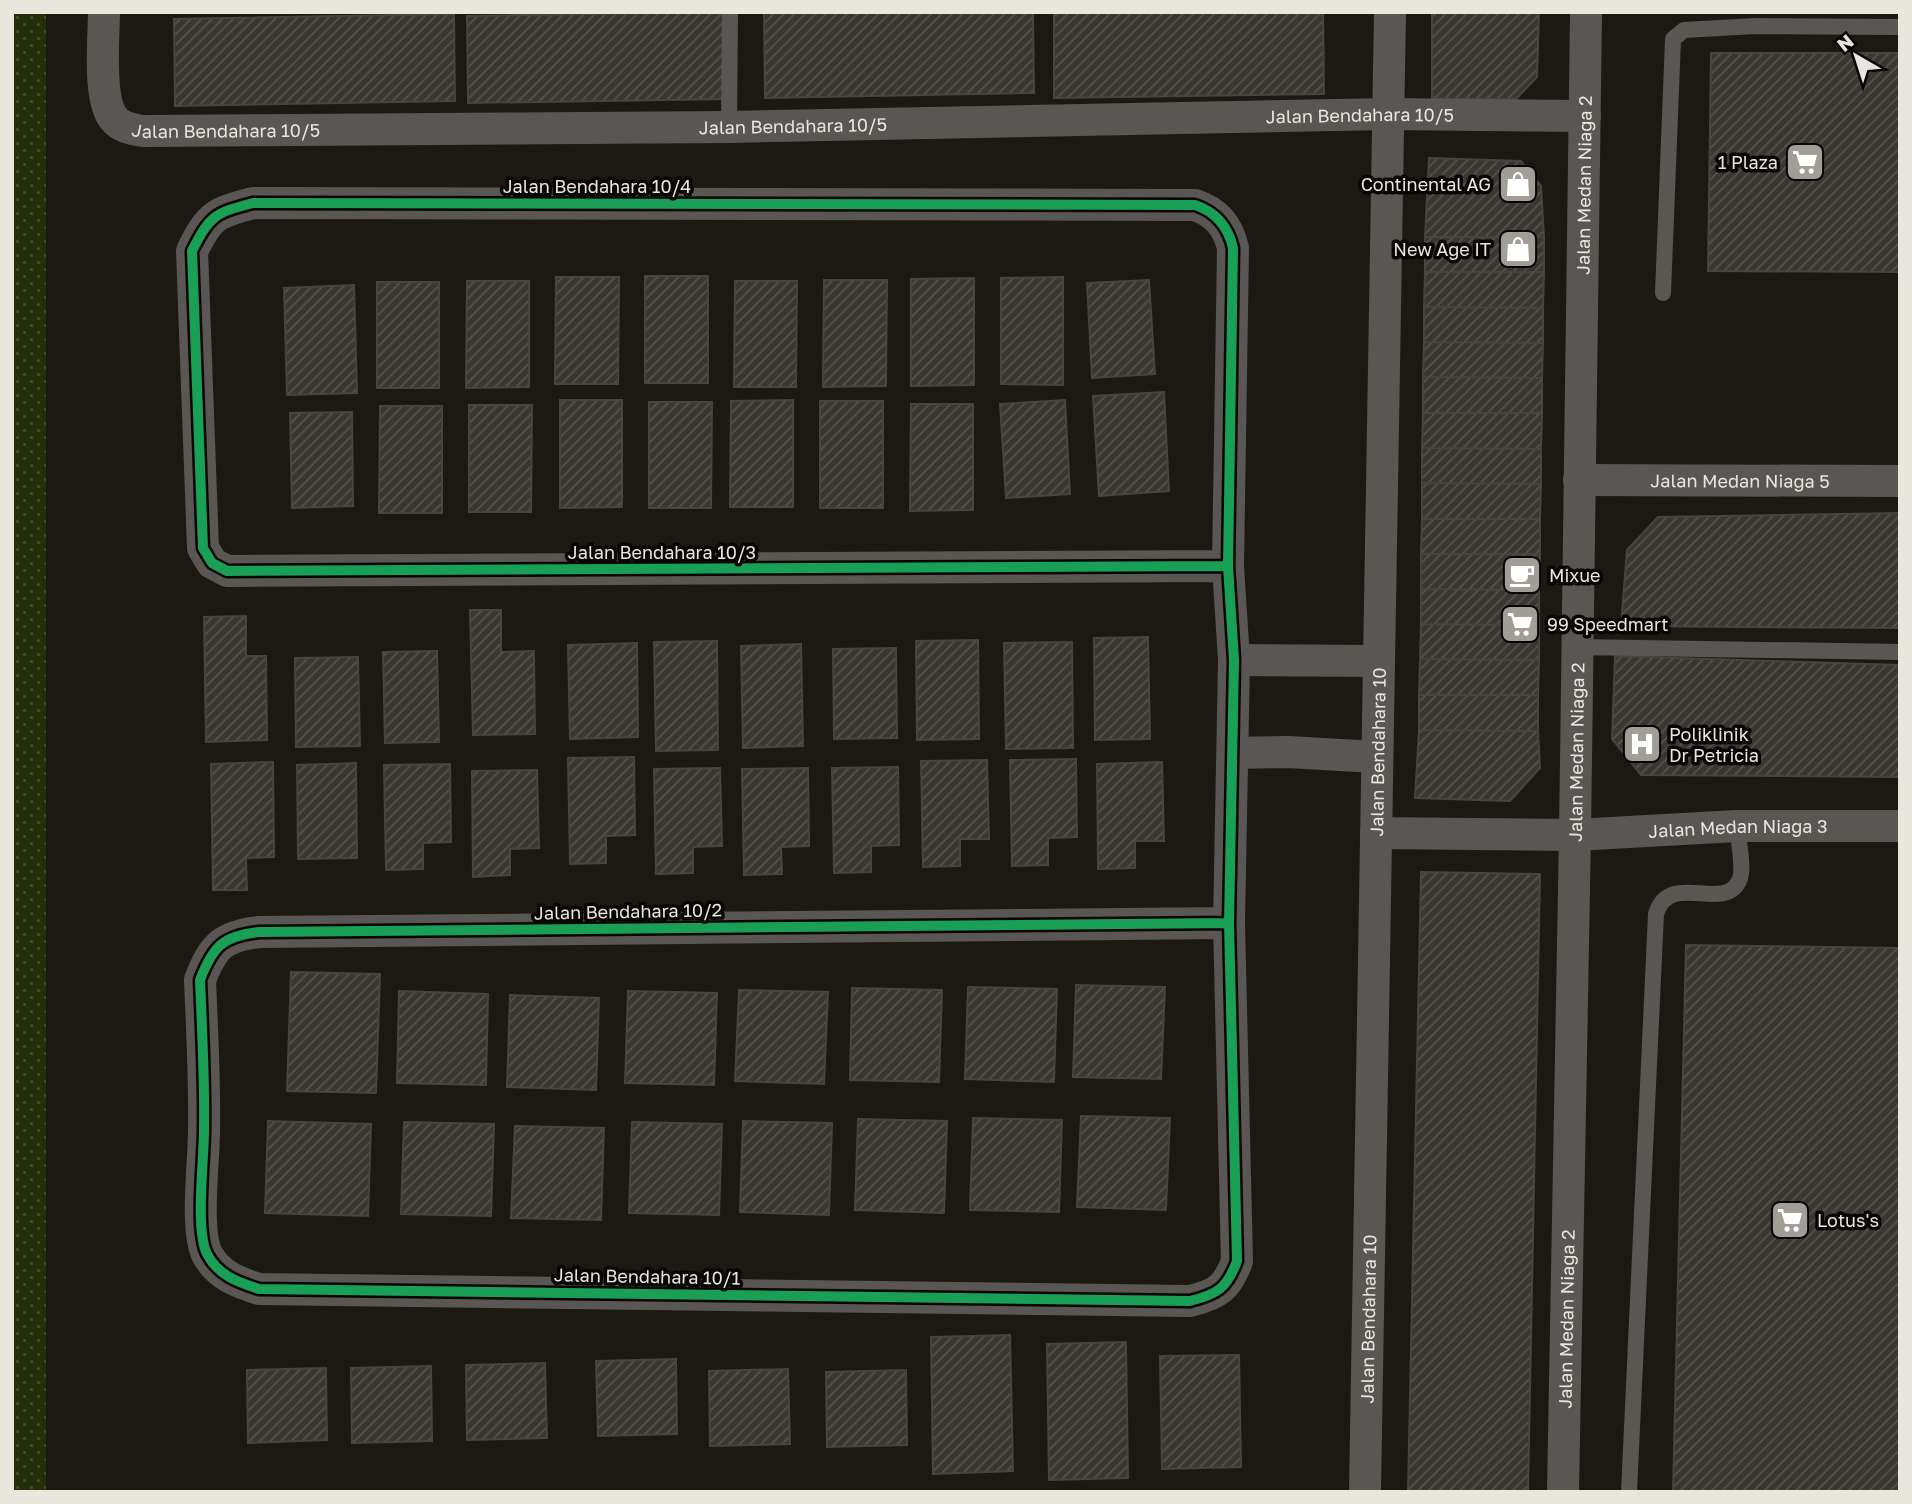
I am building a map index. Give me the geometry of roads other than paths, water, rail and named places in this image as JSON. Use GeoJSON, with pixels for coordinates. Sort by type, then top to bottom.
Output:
{"type":"FeatureCollection","features":[{"type":"Feature","properties":{"kind":"street","name":"Jalan Bendahara 10/5"},"geometry":{"type":"LineString","coordinates":[[104,12],[107,109],[116,121],[128,128],[142,131],[729,127],[1388,114],[1585,116]]}},
{"type":"Feature","properties":{"kind":"street","name":"Jalan Bendahara 10"},"geometry":{"type":"LineString","coordinates":[[1365,1492],[1390,12]]}},
{"type":"Feature","properties":{"kind":"street","name":"Jalan Medan Niaga 2"},"geometry":{"type":"LineString","coordinates":[[1563,1492],[1586,12]]}},
{"type":"Feature","properties":{"kind":"street","name":"Jalan Bendahara 10/4"},"geometry":{"type":"LineString","coordinates":[[200,452],[192,251],[205,226],[221,211],[253,203],[1195,205],[1209,210],[1221,221],[1230,234],[1233,248],[1228,566]]}},
{"type":"Feature","properties":{"kind":"street","name":"Jalan Bendahara 10/3"},"geometry":{"type":"LineString","coordinates":[[200,452],[203,548],[212,563],[227,572],[1228,566]]}},
{"type":"Feature","properties":{"kind":"street","name":"Jalan Medan Niaga 5"},"geometry":{"type":"LineString","coordinates":[[1579,480],[1900,481]]}},
{"type":"Feature","properties":{"kind":"street"},"geometry":{"type":"LineString","coordinates":[[1228,566],[1234,660],[1230,923]]}},
{"type":"Feature","properties":{"kind":"street"},"geometry":{"type":"LineString","coordinates":[[1234,660],[1378,661]]}},
{"type":"Feature","properties":{"kind":"street"},"geometry":{"type":"LineString","coordinates":[[1233,753],[1287,752],[1376,757]]}},
{"type":"Feature","properties":{"kind":"street","name":"Jalan Medan Niaga 3"},"geometry":{"type":"LineString","coordinates":[[1376,833],[1575,835],[1737,827],[1900,826]]}},
{"type":"Feature","properties":{"kind":"street","name":"Jalan Bendahara 10/2"},"geometry":{"type":"LineString","coordinates":[[204,1130],[200,980],[208,959],[220,943],[238,934],[1230,923]]}},
{"type":"Feature","properties":{"kind":"street","name":"Jalan Bendahara 10/1"},"geometry":{"type":"LineString","coordinates":[[204,1130],[202,1230],[206,1252],[217,1270],[237,1282],[259,1289],[1191,1301],[1223,1288],[1237,1261],[1230,923]]}},
{"type":"Feature","properties":{"kind":"lane"},"geometry":{"type":"LineString","coordinates":[[729,127],[730,12]]}},
{"type":"Feature","properties":{"kind":"lane"},"geometry":{"type":"LineString","coordinates":[[1663,293],[1673,39],[1684,30],[1755,26],[1900,27]]}},
{"type":"Feature","properties":{"kind":"lane"},"geometry":{"type":"LineString","coordinates":[[1576,647],[1900,652]]}},
{"type":"Feature","properties":{"kind":"lane"},"geometry":{"type":"LineString","coordinates":[[1629,1492],[1656,914],[1659,904],[1667,895],[1720,894],[1731,890],[1739,881],[1741,869],[1737,827]]}},
{"type":"Feature","properties":{"kind":"place","name":"1 Plaza"},"geometry":{"type":"Point","coordinates":[1805,162]}},
{"type":"Feature","properties":{"kind":"place","name":"Continental AG"},"geometry":{"type":"Point","coordinates":[1518,184]}},
{"type":"Feature","properties":{"kind":"place","name":"New Age IT"},"geometry":{"type":"Point","coordinates":[1518,249]}},
{"type":"Feature","properties":{"kind":"place","name":"Mixue"},"geometry":{"type":"Point","coordinates":[1522,575]}},
{"type":"Feature","properties":{"kind":"place","name":"99 Speedmart"},"geometry":{"type":"Point","coordinates":[1520,624]}},
{"type":"Feature","properties":{"kind":"place","name":"Poliklinik Dr Petricia"},"geometry":{"type":"Point","coordinates":[1642,744]}},
{"type":"Feature","properties":{"kind":"place","name":"Lotus's"},"geometry":{"type":"Point","coordinates":[1790,1220]}}]}
